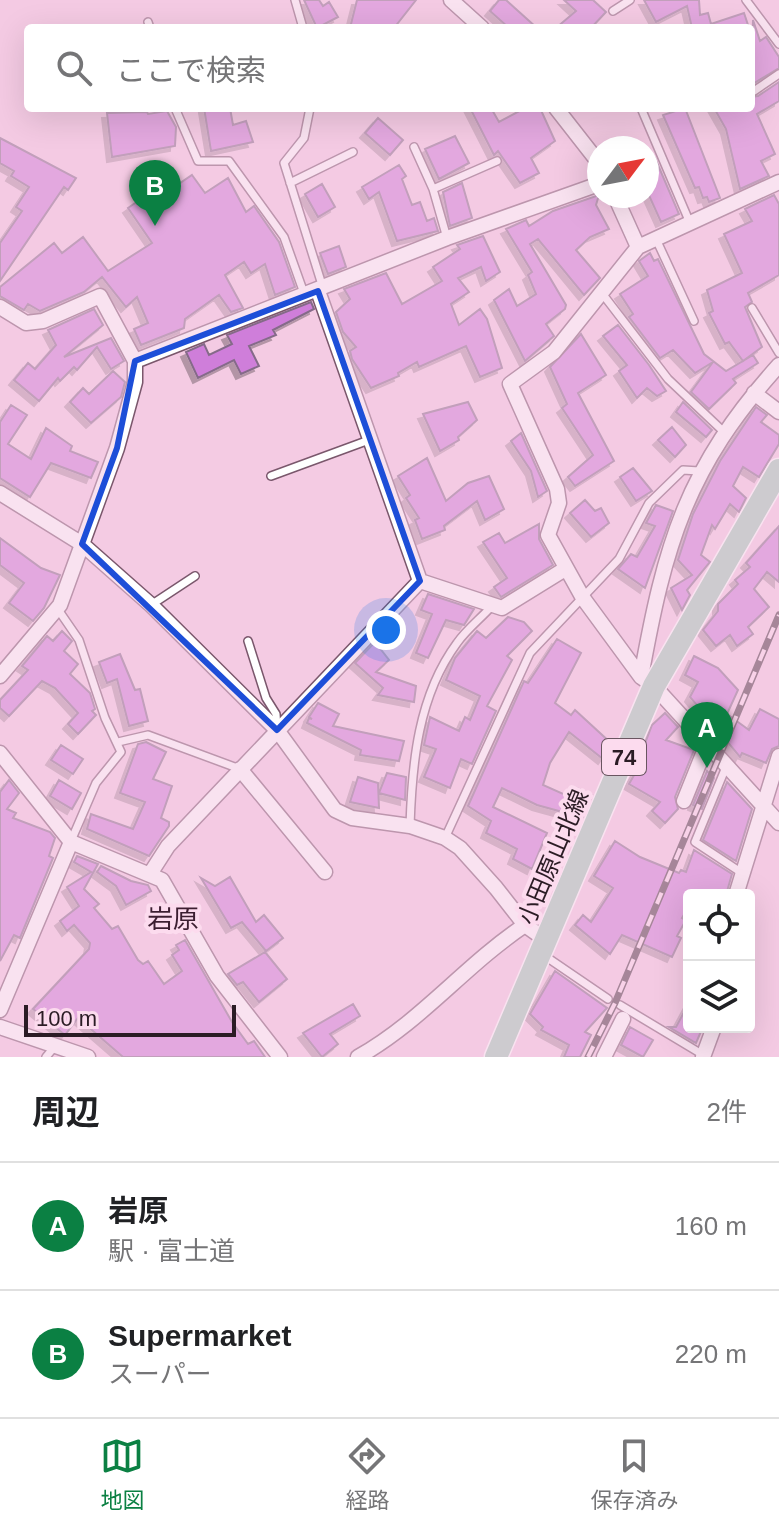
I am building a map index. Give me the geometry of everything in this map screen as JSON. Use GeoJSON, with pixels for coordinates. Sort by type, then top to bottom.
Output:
{"type":"FeatureCollection","features":[{"type":"Feature","properties":{"kind":"main road","name":"小田原山北線"},"geometry":{"type":"LineString","coordinates":[[496,1057],[648,682],[779,470]]}},
{"type":"Feature","properties":{"kind":"street"},"geometry":{"type":"LineString","coordinates":[[451,0],[478,24]]}},
{"type":"Feature","properties":{"kind":"street"},"geometry":{"type":"LineString","coordinates":[[559,112],[587,148]]}},
{"type":"Feature","properties":{"kind":"street"},"geometry":{"type":"LineString","coordinates":[[779,182],[638,247],[554,352],[510,384],[557,489],[559,503],[548,535],[565,569],[583,598],[648,682],[779,823]]}},
{"type":"Feature","properties":{"kind":"street"},"geometry":{"type":"LineString","coordinates":[[135,361],[447,238],[587,188]]}},
{"type":"Feature","properties":{"kind":"street"},"geometry":{"type":"LineString","coordinates":[[620,208],[638,247]]}},
{"type":"Feature","properties":{"kind":"street"},"geometry":{"type":"LineString","coordinates":[[316,292],[420,581]]}},
{"type":"Feature","properties":{"kind":"street"},"geometry":{"type":"LineString","coordinates":[[0,307],[26,323],[43,321],[100,296],[135,361],[135,382],[117,448],[57,608],[0,676]]}},
{"type":"Feature","properties":{"kind":"street"},"geometry":{"type":"LineString","coordinates":[[648,682],[660,581],[672,538],[699,471],[754,393],[779,365]]}},
{"type":"Feature","properties":{"kind":"street"},"geometry":{"type":"LineString","coordinates":[[754,393],[779,412]]}},
{"type":"Feature","properties":{"kind":"street"},"geometry":{"type":"LineString","coordinates":[[0,493],[82,544],[151,605],[277,730],[335,810],[352,818],[410,826],[445,838],[478,868],[543,946]]}},
{"type":"Feature","properties":{"kind":"street"},"geometry":{"type":"LineString","coordinates":[[420,581],[491,607],[502,608],[565,569]]}},
{"type":"Feature","properties":{"kind":"street"},"geometry":{"type":"LineString","coordinates":[[150,874],[168,846],[420,581]]}},
{"type":"Feature","properties":{"kind":"street"},"geometry":{"type":"LineString","coordinates":[[684,801],[707,744]]}},
{"type":"Feature","properties":{"kind":"street"},"geometry":{"type":"LineString","coordinates":[[0,753],[71,842],[162,880],[217,976],[280,1057]]}},
{"type":"Feature","properties":{"kind":"street"},"geometry":{"type":"LineString","coordinates":[[738,889],[779,756]]}},
{"type":"Feature","properties":{"kind":"street"},"geometry":{"type":"LineString","coordinates":[[240,769],[325,872]]}},
{"type":"Feature","properties":{"kind":"street"},"geometry":{"type":"LineString","coordinates":[[0,1010],[71,842]]}},
{"type":"Feature","properties":{"kind":"street"},"geometry":{"type":"LineString","coordinates":[[358,1057],[409,1025],[487,951],[525,925]]}},
{"type":"Feature","properties":{"kind":"street"},"geometry":{"type":"LineString","coordinates":[[604,1057],[622,1012]]}},
{"type":"Feature","properties":{"kind":"street"},"geometry":{"type":"LineString","coordinates":[[0,1027],[58,1044],[88,1057]]}},
{"type":"Feature","properties":{"kind":"street"},"geometry":{"type":"LineString","coordinates":[[705,1057],[712,1033]]}},
{"type":"Feature","properties":{"kind":"lane"},"geometry":{"type":"LineString","coordinates":[[295,0],[302,24]]}},
{"type":"Feature","properties":{"kind":"lane"},"geometry":{"type":"LineString","coordinates":[[613,11],[630,0]]}},
{"type":"Feature","properties":{"kind":"lane"},"geometry":{"type":"LineString","coordinates":[[746,0],[779,44]]}},
{"type":"Feature","properties":{"kind":"lane"},"geometry":{"type":"LineString","coordinates":[[755,90],[779,74]]}},
{"type":"Feature","properties":{"kind":"lane"},"geometry":{"type":"LineString","coordinates":[[177,112],[198,161],[229,161],[284,237],[316,292]]}},
{"type":"Feature","properties":{"kind":"lane"},"geometry":{"type":"LineString","coordinates":[[309,112],[304,138],[284,163],[316,292]]}},
{"type":"Feature","properties":{"kind":"lane"},"geometry":{"type":"LineString","coordinates":[[643,112],[690,223]]}},
{"type":"Feature","properties":{"kind":"lane"},"geometry":{"type":"LineString","coordinates":[[414,147],[433,189],[447,238]]}},
{"type":"Feature","properties":{"kind":"lane"},"geometry":{"type":"LineString","coordinates":[[290,183],[353,152]]}},
{"type":"Feature","properties":{"kind":"lane"},"geometry":{"type":"LineString","coordinates":[[433,189],[497,161]]}},
{"type":"Feature","properties":{"kind":"lane"},"geometry":{"type":"LineString","coordinates":[[656,239],[694,321]]}},
{"type":"Feature","properties":{"kind":"lane"},"geometry":{"type":"LineString","coordinates":[[601,292],[668,379],[725,433]]}},
{"type":"Feature","properties":{"kind":"lane"},"geometry":{"type":"LineString","coordinates":[[752,308],[779,353]]}},
{"type":"Feature","properties":{"kind":"lane"},"geometry":{"type":"LineString","coordinates":[[271,476],[369,440]]}},
{"type":"Feature","properties":{"kind":"lane"},"geometry":{"type":"LineString","coordinates":[[445,838],[530,653],[619,559],[649,503],[683,470],[699,471]]}},
{"type":"Feature","properties":{"kind":"lane"},"geometry":{"type":"LineString","coordinates":[[151,605],[195,576]]}},
{"type":"Feature","properties":{"kind":"lane"},"geometry":{"type":"LineString","coordinates":[[410,826],[416,737],[425,708],[458,641],[491,607]]}},
{"type":"Feature","properties":{"kind":"lane"},"geometry":{"type":"LineString","coordinates":[[57,608],[79,640],[105,718],[121,752],[96,783],[71,842]]}},
{"type":"Feature","properties":{"kind":"lane"},"geometry":{"type":"LineString","coordinates":[[248,641],[266,698],[276,714],[277,730]]}},
{"type":"Feature","properties":{"kind":"lane"},"geometry":{"type":"LineString","coordinates":[[118,742],[148,735],[240,769]]}},
{"type":"Feature","properties":{"kind":"lane"},"geometry":{"type":"LineString","coordinates":[[727,766],[695,842],[742,873]]}},
{"type":"Feature","properties":{"kind":"lane"},"geometry":{"type":"LineString","coordinates":[[543,946],[608,999]]}},
{"type":"Feature","properties":{"kind":"lane"},"geometry":{"type":"LineString","coordinates":[[622,1012],[705,1057]]}},
{"type":"Feature","properties":{"kind":"lane"},"geometry":{"type":"LineString","coordinates":[[46,1057],[58,1044]]}},
{"type":"Feature","properties":{"kind":"highlighted area"},"geometry":{"type":"Polygon","coordinates":[[[318,291],[420,581],[277,730],[82,544],[117,448],[135,361],[318,291]]]}},
{"type":"Feature","properties":{"kind":"building"},"geometry":{"type":"Polygon","coordinates":[[[304,0],[319,0],[323,6],[329,2],[338,17],[325,24],[315,24],[304,0]]]}},
{"type":"Feature","properties":{"kind":"building"},"geometry":{"type":"Polygon","coordinates":[[[357,0],[416,0],[397,24],[351,24],[357,0]]]}},
{"type":"Feature","properties":{"kind":"building"},"geometry":{"type":"Polygon","coordinates":[[[499,0],[506,0],[533,24],[505,24],[490,11],[499,0]]]}},
{"type":"Feature","properties":{"kind":"building"},"geometry":{"type":"Polygon","coordinates":[[[564,0],[593,0],[606,12],[595,24],[561,24],[576,11],[564,0]]]}},
{"type":"Feature","properties":{"kind":"building"},"geometry":{"type":"Polygon","coordinates":[[[644,0],[699,0],[700,15],[708,13],[711,24],[691,24],[687,6],[656,22],[644,0]]]}},
{"type":"Feature","properties":{"kind":"building"},"geometry":{"type":"Polygon","coordinates":[[[744,13],[748,24],[711,24],[744,13]]]}},
{"type":"Feature","properties":{"kind":"building"},"geometry":{"type":"Polygon","coordinates":[[[755,26],[760,41],[766,37],[779,57],[779,68],[755,83],[755,26]]]}},
{"type":"Feature","properties":{"kind":"building"},"geometry":{"type":"Polygon","coordinates":[[[779,82],[779,101],[757,114],[775,154],[761,161],[769,176],[740,189],[726,129],[716,112],[755,112],[755,96],[779,82]]]}},
{"type":"Feature","properties":{"kind":"building"},"geometry":{"type":"Polygon","coordinates":[[[168,112],[176,127],[175,146],[112,157],[107,113],[168,112]]]}},
{"type":"Feature","properties":{"kind":"building"},"geometry":{"type":"Polygon","coordinates":[[[205,112],[231,112],[233,125],[246,121],[253,142],[211,151],[205,112]]]}},
{"type":"Feature","properties":{"kind":"building"},"geometry":{"type":"Polygon","coordinates":[[[472,112],[493,112],[499,122],[518,112],[542,112],[555,141],[531,158],[539,173],[520,183],[498,151],[494,155],[472,112]]]}},
{"type":"Feature","properties":{"kind":"building"},"geometry":{"type":"Polygon","coordinates":[[[687,112],[720,198],[709,202],[707,197],[703,198],[699,187],[695,188],[663,115],[687,112]]]}},
{"type":"Feature","properties":{"kind":"building"},"geometry":{"type":"Polygon","coordinates":[[[378,118],[403,140],[390,155],[365,133],[378,118]]]}},
{"type":"Feature","properties":{"kind":"building"},"geometry":{"type":"Polygon","coordinates":[[[455,136],[469,163],[439,179],[425,149],[455,136]]]}},
{"type":"Feature","properties":{"kind":"building"},"geometry":{"type":"Polygon","coordinates":[[[0,138],[76,178],[68,190],[64,187],[0,281],[0,243],[22,211],[16,207],[29,187],[11,176],[14,171],[0,163],[0,138]]]}},
{"type":"Feature","properties":{"kind":"building"},"geometry":{"type":"Polygon","coordinates":[[[399,165],[406,176],[402,179],[412,205],[420,202],[427,221],[434,218],[438,231],[397,241],[379,192],[369,199],[362,187],[399,165]]]}},
{"type":"Feature","properties":{"kind":"building"},"geometry":{"type":"Polygon","coordinates":[[[659,167],[679,214],[661,222],[655,208],[659,208],[659,167]]]}},
{"type":"Feature","properties":{"kind":"building"},"geometry":{"type":"Polygon","coordinates":[[[192,175],[205,193],[228,178],[246,212],[254,206],[279,242],[295,287],[275,295],[265,264],[251,273],[244,262],[225,275],[243,308],[231,312],[219,295],[185,319],[184,328],[141,345],[134,329],[148,323],[137,297],[126,307],[102,277],[84,292],[40,311],[28,304],[24,310],[0,296],[0,287],[54,243],[62,253],[83,237],[108,271],[152,243],[128,208],[148,194],[154,201],[192,175]]]}},
{"type":"Feature","properties":{"kind":"building"},"geometry":{"type":"Polygon","coordinates":[[[462,183],[472,218],[450,226],[443,192],[462,183]]]}},
{"type":"Feature","properties":{"kind":"building"},"geometry":{"type":"Polygon","coordinates":[[[322,184],[335,207],[318,217],[305,194],[322,184]]]}},
{"type":"Feature","properties":{"kind":"building"},"geometry":{"type":"Polygon","coordinates":[[[774,195],[779,204],[779,275],[748,293],[752,302],[745,307],[762,347],[743,361],[729,342],[725,344],[709,313],[713,311],[707,290],[742,273],[724,234],[752,221],[745,209],[774,195]]]}},
{"type":"Feature","properties":{"kind":"building"},"geometry":{"type":"Polygon","coordinates":[[[587,199],[587,208],[598,208],[609,229],[590,237],[576,250],[600,278],[584,295],[538,239],[530,244],[566,305],[546,324],[554,336],[525,361],[494,300],[509,289],[517,306],[536,294],[528,275],[532,272],[506,229],[526,220],[529,226],[553,211],[587,199]]]}},
{"type":"Feature","properties":{"kind":"building"},"geometry":{"type":"Polygon","coordinates":[[[483,236],[500,272],[486,281],[481,267],[458,278],[469,292],[451,304],[459,325],[480,309],[487,319],[502,368],[480,377],[466,346],[419,367],[417,362],[398,373],[399,376],[371,388],[352,359],[350,351],[356,347],[343,332],[336,312],[350,299],[344,289],[386,273],[402,304],[442,281],[433,267],[460,249],[457,245],[483,236]]]}},
{"type":"Feature","properties":{"kind":"building"},"geometry":{"type":"Polygon","coordinates":[[[339,246],[346,267],[328,274],[320,253],[339,246]]]}},
{"type":"Feature","properties":{"kind":"building"},"geometry":{"type":"Polygon","coordinates":[[[650,253],[654,261],[658,259],[704,354],[726,371],[753,355],[758,363],[733,379],[736,383],[709,409],[691,392],[713,362],[695,373],[673,350],[660,358],[629,317],[633,314],[620,294],[648,276],[639,261],[650,253]]]}},
{"type":"Feature","properties":{"kind":"building"},"geometry":{"type":"Polygon","coordinates":[[[311,302],[314,309],[273,330],[276,335],[249,346],[259,366],[241,374],[234,360],[198,378],[186,352],[204,344],[209,355],[232,344],[227,335],[311,302]]]}},
{"type":"Feature","properties":{"kind":"building"},"geometry":{"type":"Polygon","coordinates":[[[94,309],[103,325],[64,357],[111,338],[124,361],[111,369],[97,347],[77,370],[74,367],[60,381],[58,378],[39,401],[14,380],[28,363],[35,369],[56,345],[48,330],[94,309]]]}},
{"type":"Feature","properties":{"kind":"building"},"geometry":{"type":"Polygon","coordinates":[[[618,325],[666,391],[657,396],[647,388],[637,398],[619,371],[627,365],[603,336],[618,325]]]}},
{"type":"Feature","properties":{"kind":"building"},"geometry":{"type":"Polygon","coordinates":[[[581,334],[606,375],[578,393],[614,461],[575,486],[568,477],[593,455],[562,408],[567,404],[550,367],[581,334]]]}},
{"type":"Feature","properties":{"kind":"building"},"geometry":{"type":"Polygon","coordinates":[[[113,371],[125,382],[121,397],[91,423],[70,402],[83,388],[89,394],[113,371]]]}},
{"type":"Feature","properties":{"kind":"building"},"geometry":{"type":"Polygon","coordinates":[[[468,402],[477,420],[458,437],[459,440],[440,451],[423,414],[468,402]]]}},
{"type":"Feature","properties":{"kind":"building"},"geometry":{"type":"Polygon","coordinates":[[[683,402],[712,430],[706,437],[676,412],[683,402]]]}},
{"type":"Feature","properties":{"kind":"building"},"geometry":{"type":"Polygon","coordinates":[[[11,405],[27,415],[8,444],[31,459],[46,428],[72,446],[70,451],[98,462],[91,478],[51,463],[30,497],[0,478],[0,422],[11,405]]]}},
{"type":"Feature","properties":{"kind":"building"},"geometry":{"type":"Polygon","coordinates":[[[756,407],[767,415],[761,422],[779,435],[779,444],[759,477],[743,467],[733,486],[746,498],[739,512],[730,504],[715,529],[712,525],[701,555],[710,562],[687,590],[690,595],[682,610],[671,588],[692,575],[678,560],[693,514],[720,461],[756,407]]]}},
{"type":"Feature","properties":{"kind":"building"},"geometry":{"type":"Polygon","coordinates":[[[672,427],[686,445],[675,457],[658,440],[672,427]]]}},
{"type":"Feature","properties":{"kind":"building"},"geometry":{"type":"Polygon","coordinates":[[[521,433],[547,491],[538,497],[531,471],[511,441],[521,433]]]}},
{"type":"Feature","properties":{"kind":"building"},"geometry":{"type":"Polygon","coordinates":[[[427,458],[446,501],[468,483],[489,476],[504,509],[485,520],[477,501],[444,526],[445,530],[422,539],[415,520],[419,518],[406,498],[410,495],[398,476],[427,458]]]}},
{"type":"Feature","properties":{"kind":"building"},"geometry":{"type":"Polygon","coordinates":[[[633,468],[652,491],[636,501],[620,477],[633,468]]]}},
{"type":"Feature","properties":{"kind":"building"},"geometry":{"type":"Polygon","coordinates":[[[585,500],[595,511],[601,508],[609,523],[591,537],[570,513],[585,500]]]}},
{"type":"Feature","properties":{"kind":"building"},"geometry":{"type":"Polygon","coordinates":[[[656,505],[673,511],[645,588],[618,569],[631,554],[637,557],[655,526],[646,523],[656,505]]]}},
{"type":"Feature","properties":{"kind":"building"},"geometry":{"type":"Polygon","coordinates":[[[539,524],[539,539],[553,565],[501,597],[494,587],[507,578],[483,542],[499,533],[505,543],[539,524]]]}},
{"type":"Feature","properties":{"kind":"building"},"geometry":{"type":"Polygon","coordinates":[[[779,526],[779,582],[767,572],[754,589],[769,607],[748,627],[753,634],[737,646],[730,635],[716,646],[703,630],[718,611],[718,604],[738,584],[735,580],[750,567],[746,563],[779,526]]]}},
{"type":"Feature","properties":{"kind":"building"},"geometry":{"type":"Polygon","coordinates":[[[0,538],[41,568],[60,575],[44,608],[33,621],[9,603],[24,583],[0,565],[0,538]]]}},
{"type":"Feature","properties":{"kind":"building"},"geometry":{"type":"Polygon","coordinates":[[[428,594],[474,609],[464,625],[446,620],[428,658],[416,653],[432,614],[421,610],[428,594]]]}},
{"type":"Feature","properties":{"kind":"building"},"geometry":{"type":"Polygon","coordinates":[[[508,617],[524,622],[532,631],[507,656],[512,660],[487,706],[496,711],[472,764],[461,759],[450,788],[424,777],[436,749],[424,745],[430,717],[459,731],[465,717],[470,720],[480,696],[446,680],[455,658],[477,631],[486,638],[508,617]]]}},
{"type":"Feature","properties":{"kind":"building"},"geometry":{"type":"Polygon","coordinates":[[[62,631],[72,641],[64,651],[78,664],[70,674],[90,693],[95,709],[92,711],[96,715],[78,734],[68,724],[78,713],[55,688],[42,681],[9,716],[0,708],[0,700],[28,670],[22,666],[47,636],[53,641],[62,631]]]}},
{"type":"Feature","properties":{"kind":"building"},"geometry":{"type":"Polygon","coordinates":[[[557,639],[581,653],[555,703],[571,715],[575,710],[613,745],[603,759],[569,732],[550,763],[543,785],[572,798],[577,788],[592,795],[579,826],[564,818],[566,813],[537,805],[502,788],[493,807],[547,833],[532,869],[513,859],[517,849],[486,833],[491,821],[468,806],[524,681],[528,683],[557,639]]]}},
{"type":"Feature","properties":{"kind":"building"},"geometry":{"type":"Polygon","coordinates":[[[375,642],[389,660],[376,672],[416,686],[414,702],[378,695],[383,688],[355,663],[375,642]]]}},
{"type":"Feature","properties":{"kind":"building"},"geometry":{"type":"Polygon","coordinates":[[[120,654],[135,690],[140,689],[148,721],[129,726],[117,679],[107,683],[99,662],[120,654]]]}},
{"type":"Feature","properties":{"kind":"building"},"geometry":{"type":"Polygon","coordinates":[[[694,656],[718,668],[738,690],[727,714],[749,730],[760,709],[779,719],[779,746],[772,749],[766,763],[742,753],[740,757],[690,697],[698,682],[685,675],[694,656]]]}},
{"type":"Feature","properties":{"kind":"building"},"geometry":{"type":"Polygon","coordinates":[[[318,703],[339,714],[333,726],[404,741],[399,761],[360,755],[361,750],[307,723],[309,718],[312,719],[309,717],[318,703]]]}},
{"type":"Feature","properties":{"kind":"building"},"geometry":{"type":"Polygon","coordinates":[[[665,713],[678,727],[666,740],[694,750],[675,797],[678,809],[665,823],[652,811],[660,802],[629,784],[645,756],[644,746],[652,725],[665,713]]]}},
{"type":"Feature","properties":{"kind":"building"},"geometry":{"type":"Polygon","coordinates":[[[146,742],[166,752],[153,779],[172,786],[161,818],[169,822],[169,826],[149,856],[87,829],[91,814],[133,829],[145,802],[120,793],[138,744],[146,742]]]}},
{"type":"Feature","properties":{"kind":"building"},"geometry":{"type":"Polygon","coordinates":[[[61,745],[83,759],[73,774],[51,760],[61,745]]]}},
{"type":"Feature","properties":{"kind":"building"},"geometry":{"type":"Polygon","coordinates":[[[707,771],[714,778],[702,809],[693,805],[707,771]]]}},
{"type":"Feature","properties":{"kind":"building"},"geometry":{"type":"Polygon","coordinates":[[[387,773],[406,777],[405,800],[379,793],[387,773]]]}},
{"type":"Feature","properties":{"kind":"building"},"geometry":{"type":"Polygon","coordinates":[[[358,777],[378,783],[379,808],[350,802],[358,777]]]}},
{"type":"Feature","properties":{"kind":"building"},"geometry":{"type":"Polygon","coordinates":[[[9,780],[19,793],[7,809],[16,813],[13,818],[50,832],[55,838],[49,856],[53,858],[20,938],[14,935],[0,961],[0,792],[9,780]]]}},
{"type":"Feature","properties":{"kind":"building"},"geometry":{"type":"Polygon","coordinates":[[[59,780],[81,793],[72,809],[50,796],[59,780]]]}},
{"type":"Feature","properties":{"kind":"building"},"geometry":{"type":"Polygon","coordinates":[[[727,782],[752,809],[736,861],[703,840],[727,782]]]}},
{"type":"Feature","properties":{"kind":"building"},"geometry":{"type":"Polygon","coordinates":[[[615,841],[640,857],[679,873],[681,870],[686,872],[694,850],[732,874],[728,889],[683,889],[683,925],[677,936],[681,938],[672,957],[622,935],[610,954],[575,925],[583,915],[591,922],[613,888],[594,876],[615,841]]]}},
{"type":"Feature","properties":{"kind":"building"},"geometry":{"type":"Polygon","coordinates":[[[77,856],[98,864],[84,889],[99,904],[94,908],[112,929],[118,926],[138,960],[143,964],[148,961],[164,984],[182,971],[172,955],[179,950],[176,945],[185,940],[232,1022],[248,1044],[254,1041],[265,1057],[123,1057],[78,1018],[65,1035],[33,1009],[89,949],[90,943],[74,925],[67,931],[60,921],[79,906],[67,887],[91,872],[74,862],[77,856]]]}},
{"type":"Feature","properties":{"kind":"building"},"geometry":{"type":"Polygon","coordinates":[[[101,866],[131,881],[148,885],[151,891],[126,905],[116,886],[97,872],[101,866]]]}},
{"type":"Feature","properties":{"kind":"building"},"geometry":{"type":"Polygon","coordinates":[[[230,877],[256,922],[264,915],[283,938],[266,951],[242,922],[231,928],[201,878],[215,886],[230,877]]]}},
{"type":"Feature","properties":{"kind":"building"},"geometry":{"type":"Polygon","coordinates":[[[265,952],[287,979],[259,1002],[243,982],[237,985],[228,974],[265,952]]]}},
{"type":"Feature","properties":{"kind":"building"},"geometry":{"type":"Polygon","coordinates":[[[555,971],[607,1008],[585,1032],[591,1035],[580,1057],[564,1057],[569,1045],[541,1030],[543,1027],[530,1014],[555,971]]]}},
{"type":"Feature","properties":{"kind":"building"},"geometry":{"type":"Polygon","coordinates":[[[353,1004],[360,1016],[330,1034],[338,1044],[322,1057],[303,1033],[353,1004]]]}},
{"type":"Feature","properties":{"kind":"building"},"geometry":{"type":"Polygon","coordinates":[[[683,1014],[683,1033],[700,1033],[696,1043],[669,1027],[676,1027],[683,1014]]]}},
{"type":"Feature","properties":{"kind":"building"},"geometry":{"type":"Polygon","coordinates":[[[630,1027],[653,1040],[643,1057],[621,1045],[630,1027]]]}},
{"type":"Feature","properties":{"kind":"railway"},"geometry":{"type":"LineString","coordinates":[[588,1057],[615,1003],[779,615]]}},
{"type":"Feature","properties":{"kind":"place","name":"Supermarket"},"geometry":{"type":"Point","coordinates":[155,226]}},
{"type":"Feature","properties":{"kind":"place","name":"岩原"},"geometry":{"type":"Point","coordinates":[707,768]}},
{"type":"Feature","properties":{"kind":"district","name":"岩原"},"geometry":{"type":"Point","coordinates":[173,919]}}]}
